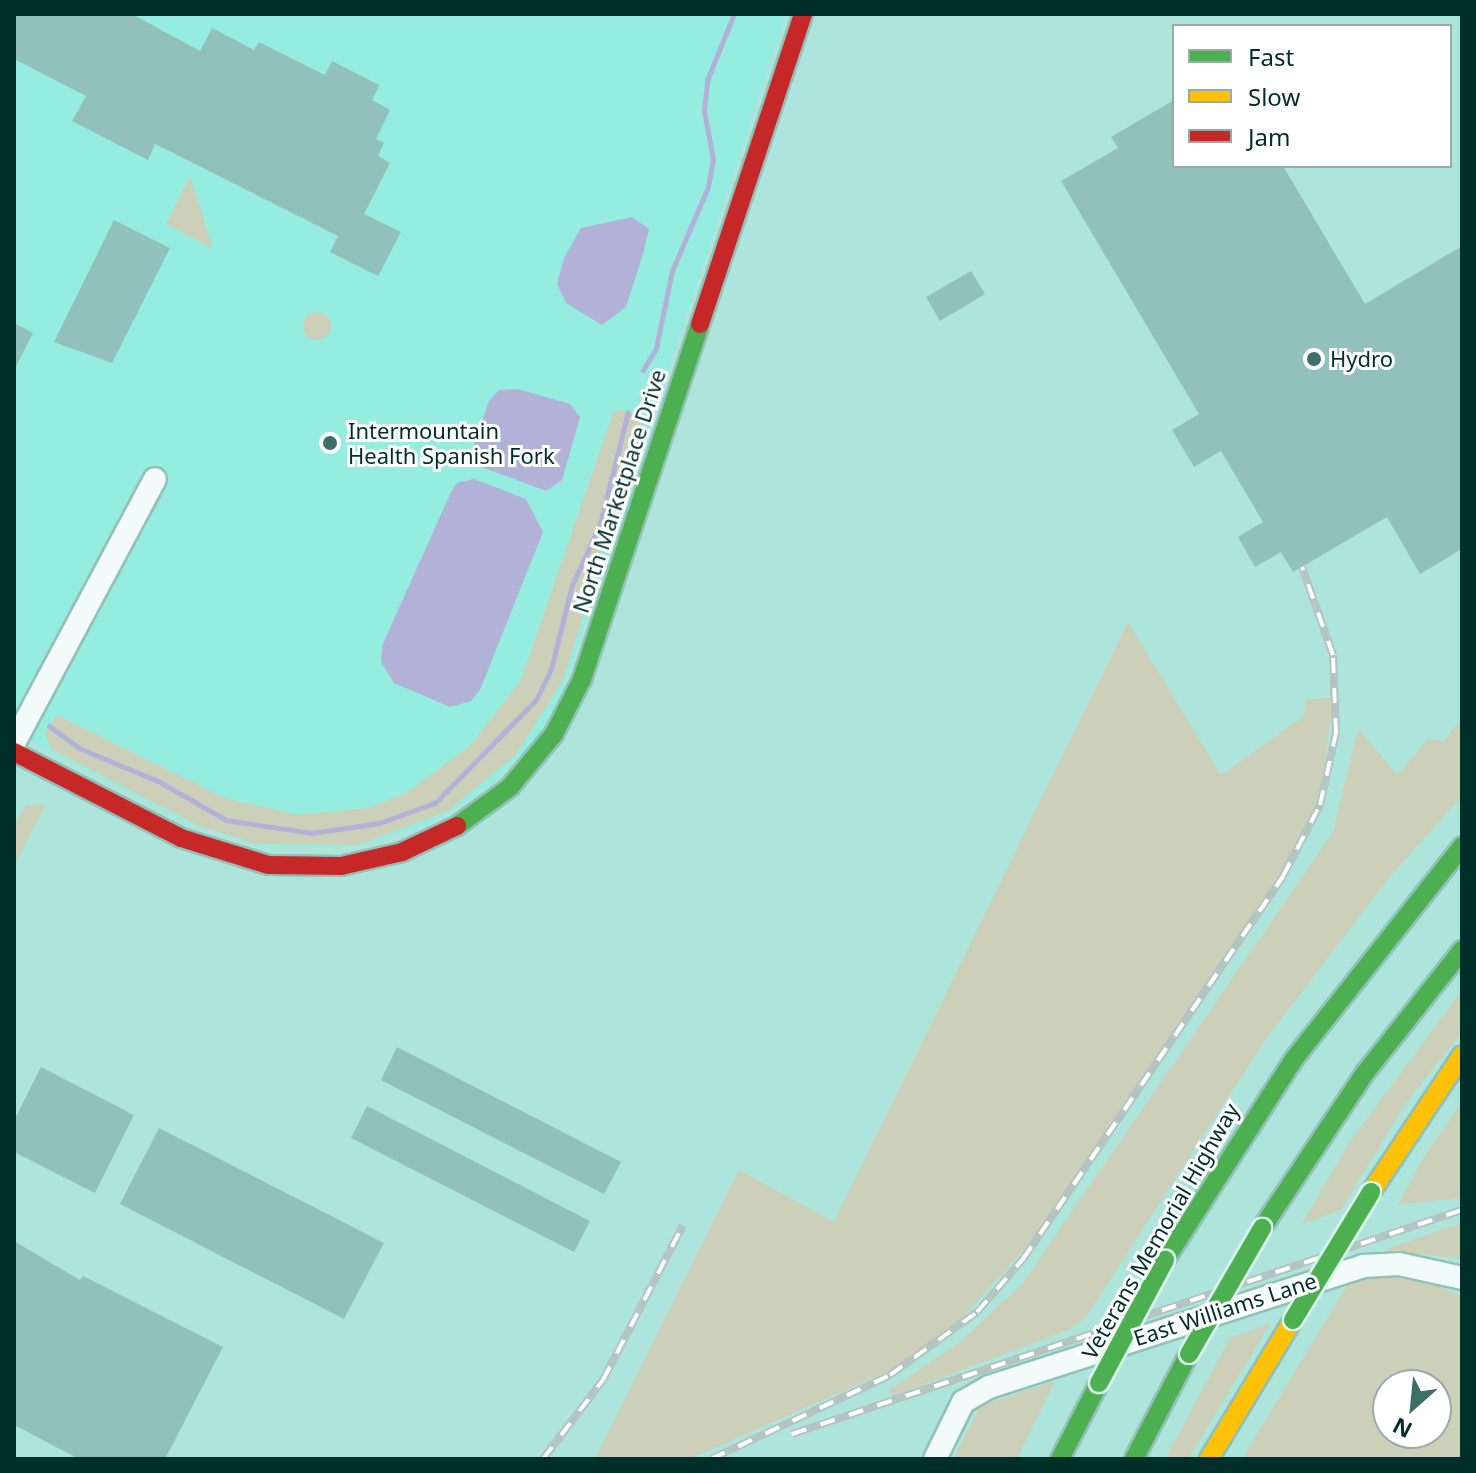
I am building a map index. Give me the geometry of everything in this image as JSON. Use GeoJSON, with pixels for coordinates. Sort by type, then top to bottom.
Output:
{"type":"FeatureCollection","features":[{"type":"Feature","properties":{"kind":"main road","name":"North Marketplace Drive"},"geometry":{"type":"LineString","coordinates":[[14,752],[181,838],[234,857],[341,866],[402,852],[485,808],[539,756],[570,706],[803,14]]}},
{"type":"Feature","properties":{"kind":"main road","name":"Veterans Memorial Highway"},"geometry":{"type":"LineString","coordinates":[[1060,1459],[1165,1260],[1294,1059],[1462,846]]}},
{"type":"Feature","properties":{"kind":"main road"},"geometry":{"type":"LineString","coordinates":[[1134,1459],[1189,1354],[1262,1228],[1365,1073],[1462,950]]}},
{"type":"Feature","properties":{"kind":"main road"},"geometry":{"type":"LineString","coordinates":[[1209,1459],[1371,1192],[1462,1055]]}},
{"type":"Feature","properties":{"kind":"street"},"geometry":{"type":"LineString","coordinates":[[14,743],[155,479]]}},
{"type":"Feature","properties":{"kind":"street","name":"East Williams Lane"},"geometry":{"type":"LineString","coordinates":[[935,1459],[963,1402],[989,1387],[1363,1266],[1399,1264],[1462,1278]]}},
{"type":"Feature","properties":{"kind":"shaded area","name":"Intermountain Health Spanish Fork"},"geometry":{"type":"Polygon","coordinates":[[[14,14],[786,14],[563,690],[538,737],[491,785],[430,824],[355,847],[267,848],[194,825],[14,732],[14,14]]]}},
{"type":"Feature","properties":{"kind":"shaded area"},"geometry":{"type":"Polygon","coordinates":[[[190,176],[213,249],[166,224],[190,176]]]}},
{"type":"Feature","properties":{"kind":"shaded area"},"geometry":{"type":"Polygon","coordinates":[[[317,312],[327,316],[331,326],[327,336],[317,340],[307,336],[303,326],[307,316],[317,312]]]}},
{"type":"Feature","properties":{"kind":"shaded area"},"geometry":{"type":"Polygon","coordinates":[[[620,409],[637,414],[644,427],[563,680],[516,755],[448,811],[358,845],[257,844],[199,826],[51,749],[45,733],[57,715],[225,798],[297,815],[368,808],[406,793],[470,746],[521,680],[613,413],[620,409]]]}},
{"type":"Feature","properties":{"kind":"shaded area"},"geometry":{"type":"Polygon","coordinates":[[[1128,622],[1221,775],[1304,716],[1306,700],[1334,697],[1320,796],[1279,877],[1024,1250],[948,1333],[904,1364],[695,1457],[595,1459],[739,1170],[834,1222],[1128,622]]]}},
{"type":"Feature","properties":{"kind":"shaded area"},"geometry":{"type":"Polygon","coordinates":[[[1462,719],[1462,796],[1389,878],[1266,1039],[1086,1317],[1071,1329],[893,1396],[889,1390],[960,1342],[1022,1284],[1333,832],[1358,728],[1397,775],[1428,739],[1443,741],[1462,719]]]}},
{"type":"Feature","properties":{"kind":"shaded area"},"geometry":{"type":"Polygon","coordinates":[[[46,804],[14,866],[14,824],[26,805],[46,804]]]}},
{"type":"Feature","properties":{"kind":"shaded area"},"geometry":{"type":"Polygon","coordinates":[[[1462,990],[1462,1032],[1406,1103],[1341,1210],[1301,1225],[1349,1143],[1462,990]]]}},
{"type":"Feature","properties":{"kind":"shaded area"},"geometry":{"type":"Polygon","coordinates":[[[1462,1102],[1462,1198],[1398,1205],[1422,1160],[1462,1102]]]}},
{"type":"Feature","properties":{"kind":"shaded area"},"geometry":{"type":"Polygon","coordinates":[[[1462,1223],[1462,1259],[1384,1250],[1440,1230],[1462,1223]]]}},
{"type":"Feature","properties":{"kind":"shaded area"},"geometry":{"type":"Polygon","coordinates":[[[1374,1275],[1432,1283],[1462,1297],[1462,1459],[1242,1459],[1349,1282],[1374,1275]]]}},
{"type":"Feature","properties":{"kind":"shaded area"},"geometry":{"type":"Polygon","coordinates":[[[1271,1323],[1188,1459],[1165,1459],[1230,1338],[1271,1323]]]}},
{"type":"Feature","properties":{"kind":"shaded area"},"geometry":{"type":"Polygon","coordinates":[[[1055,1381],[1017,1459],[953,1459],[980,1406],[1055,1381]]]}},
{"type":"Feature","properties":{"kind":"water"},"geometry":{"type":"Polygon","coordinates":[[[632,217],[649,229],[643,254],[626,307],[602,325],[566,303],[557,284],[564,258],[581,228],[632,217]]]}},
{"type":"Feature","properties":{"kind":"water"},"geometry":{"type":"Polygon","coordinates":[[[518,389],[570,404],[580,417],[562,480],[546,491],[468,462],[489,401],[499,390],[518,389]]]}},
{"type":"Feature","properties":{"kind":"water"},"geometry":{"type":"Polygon","coordinates":[[[474,479],[526,499],[543,532],[480,690],[471,701],[450,707],[394,683],[381,662],[382,646],[451,492],[457,483],[474,479]]]}},
{"type":"Feature","properties":{"kind":"building"},"geometry":{"type":"Polygon","coordinates":[[[14,14],[132,14],[200,51],[212,28],[254,50],[259,42],[325,75],[332,61],[379,85],[372,100],[390,110],[376,139],[384,143],[378,156],[390,163],[364,214],[401,232],[378,276],[330,252],[338,236],[155,144],[148,160],[72,121],[86,96],[14,59],[14,14]]]}},
{"type":"Feature","properties":{"kind":"building","name":"Hydro"},"geometry":{"type":"Polygon","coordinates":[[[1172,101],[1172,168],[1284,168],[1365,304],[1462,246],[1462,549],[1420,574],[1387,517],[1293,572],[1281,552],[1255,567],[1238,537],[1263,522],[1221,451],[1194,467],[1172,430],[1199,414],[1061,181],[1118,148],[1111,137],[1172,101]]]}},
{"type":"Feature","properties":{"kind":"building"},"geometry":{"type":"Polygon","coordinates":[[[114,220],[170,248],[112,363],[54,342],[114,220]]]}},
{"type":"Feature","properties":{"kind":"building"},"geometry":{"type":"Polygon","coordinates":[[[971,271],[985,294],[940,321],[926,297],[971,271]]]}},
{"type":"Feature","properties":{"kind":"building"},"geometry":{"type":"Polygon","coordinates":[[[14,323],[33,333],[14,370],[14,323]]]}},
{"type":"Feature","properties":{"kind":"building"},"geometry":{"type":"Polygon","coordinates":[[[397,1047],[621,1162],[604,1194],[381,1080],[397,1047]]]}},
{"type":"Feature","properties":{"kind":"building"},"geometry":{"type":"Polygon","coordinates":[[[41,1067],[134,1115],[95,1193],[14,1152],[14,1121],[41,1067]]]}},
{"type":"Feature","properties":{"kind":"building"},"geometry":{"type":"Polygon","coordinates":[[[367,1106],[590,1221],[574,1252],[351,1138],[367,1106]]]}},
{"type":"Feature","properties":{"kind":"building"},"geometry":{"type":"Polygon","coordinates":[[[159,1128],[384,1243],[344,1319],[120,1204],[159,1128]]]}},
{"type":"Feature","properties":{"kind":"building"},"geometry":{"type":"Polygon","coordinates":[[[14,1241],[80,1280],[83,1276],[223,1347],[165,1459],[79,1459],[14,1425],[14,1241]]]}},
{"type":"Feature","properties":{"kind":"waterway"},"geometry":{"type":"LineString","coordinates":[[643,370],[656,348],[672,271],[708,187],[713,159],[704,111],[707,80],[734,14]]}},
{"type":"Feature","properties":{"kind":"waterway"},"geometry":{"type":"LineString","coordinates":[[49,726],[81,749],[158,781],[226,820],[312,833],[379,823],[435,803],[536,700],[551,669],[572,585],[600,524],[628,412]]}},
{"type":"Feature","properties":{"kind":"railway"},"geometry":{"type":"LineString","coordinates":[[711,1459],[890,1375],[977,1312],[1023,1259],[1283,876],[1320,805],[1336,733],[1333,655],[1302,567]]}},
{"type":"Feature","properties":{"kind":"railway"},"geometry":{"type":"LineString","coordinates":[[792,1434],[1462,1210]]}},
{"type":"Feature","properties":{"kind":"railway"},"geometry":{"type":"LineString","coordinates":[[543,1459],[603,1380],[683,1225]]}},
{"type":"Feature","properties":{"kind":"traffic: fast"},"geometry":{"type":"LineString","coordinates":[[457,826],[510,787],[554,734],[582,679],[700,324]]}},
{"type":"Feature","properties":{"kind":"traffic: fast"},"geometry":{"type":"LineString","coordinates":[[1165,1260],[1294,1059],[1462,846]]}},
{"type":"Feature","properties":{"kind":"traffic: fast"},"geometry":{"type":"LineString","coordinates":[[1262,1228],[1365,1073],[1462,950]]}},
{"type":"Feature","properties":{"kind":"traffic: fast"},"geometry":{"type":"LineString","coordinates":[[1293,1320],[1371,1192]]}},
{"type":"Feature","properties":{"kind":"traffic: fast"},"geometry":{"type":"LineString","coordinates":[[1189,1354],[1262,1228]]}},
{"type":"Feature","properties":{"kind":"traffic: fast"},"geometry":{"type":"LineString","coordinates":[[1099,1383],[1165,1260]]}},
{"type":"Feature","properties":{"kind":"traffic: fast"},"geometry":{"type":"LineString","coordinates":[[1134,1459],[1189,1354]]}},
{"type":"Feature","properties":{"kind":"traffic: fast"},"geometry":{"type":"LineString","coordinates":[[1060,1459],[1099,1383]]}},
{"type":"Feature","properties":{"kind":"traffic: slow"},"geometry":{"type":"LineString","coordinates":[[1371,1192],[1462,1055]]}},
{"type":"Feature","properties":{"kind":"traffic: slow"},"geometry":{"type":"LineString","coordinates":[[1209,1459],[1293,1320]]}},
{"type":"Feature","properties":{"kind":"traffic: jam"},"geometry":{"type":"LineString","coordinates":[[700,324],[803,14]]}},
{"type":"Feature","properties":{"kind":"traffic: jam"},"geometry":{"type":"LineString","coordinates":[[14,752],[181,838],[269,865],[341,866],[402,852],[457,826]]}},
{"type":"Feature","properties":{"kind":"place","name":"Hydro"},"geometry":{"type":"Point","coordinates":[1314,359]}},
{"type":"Feature","properties":{"kind":"place","name":"Intermountain Health Spanish Fork"},"geometry":{"type":"Point","coordinates":[330,443]}}]}
